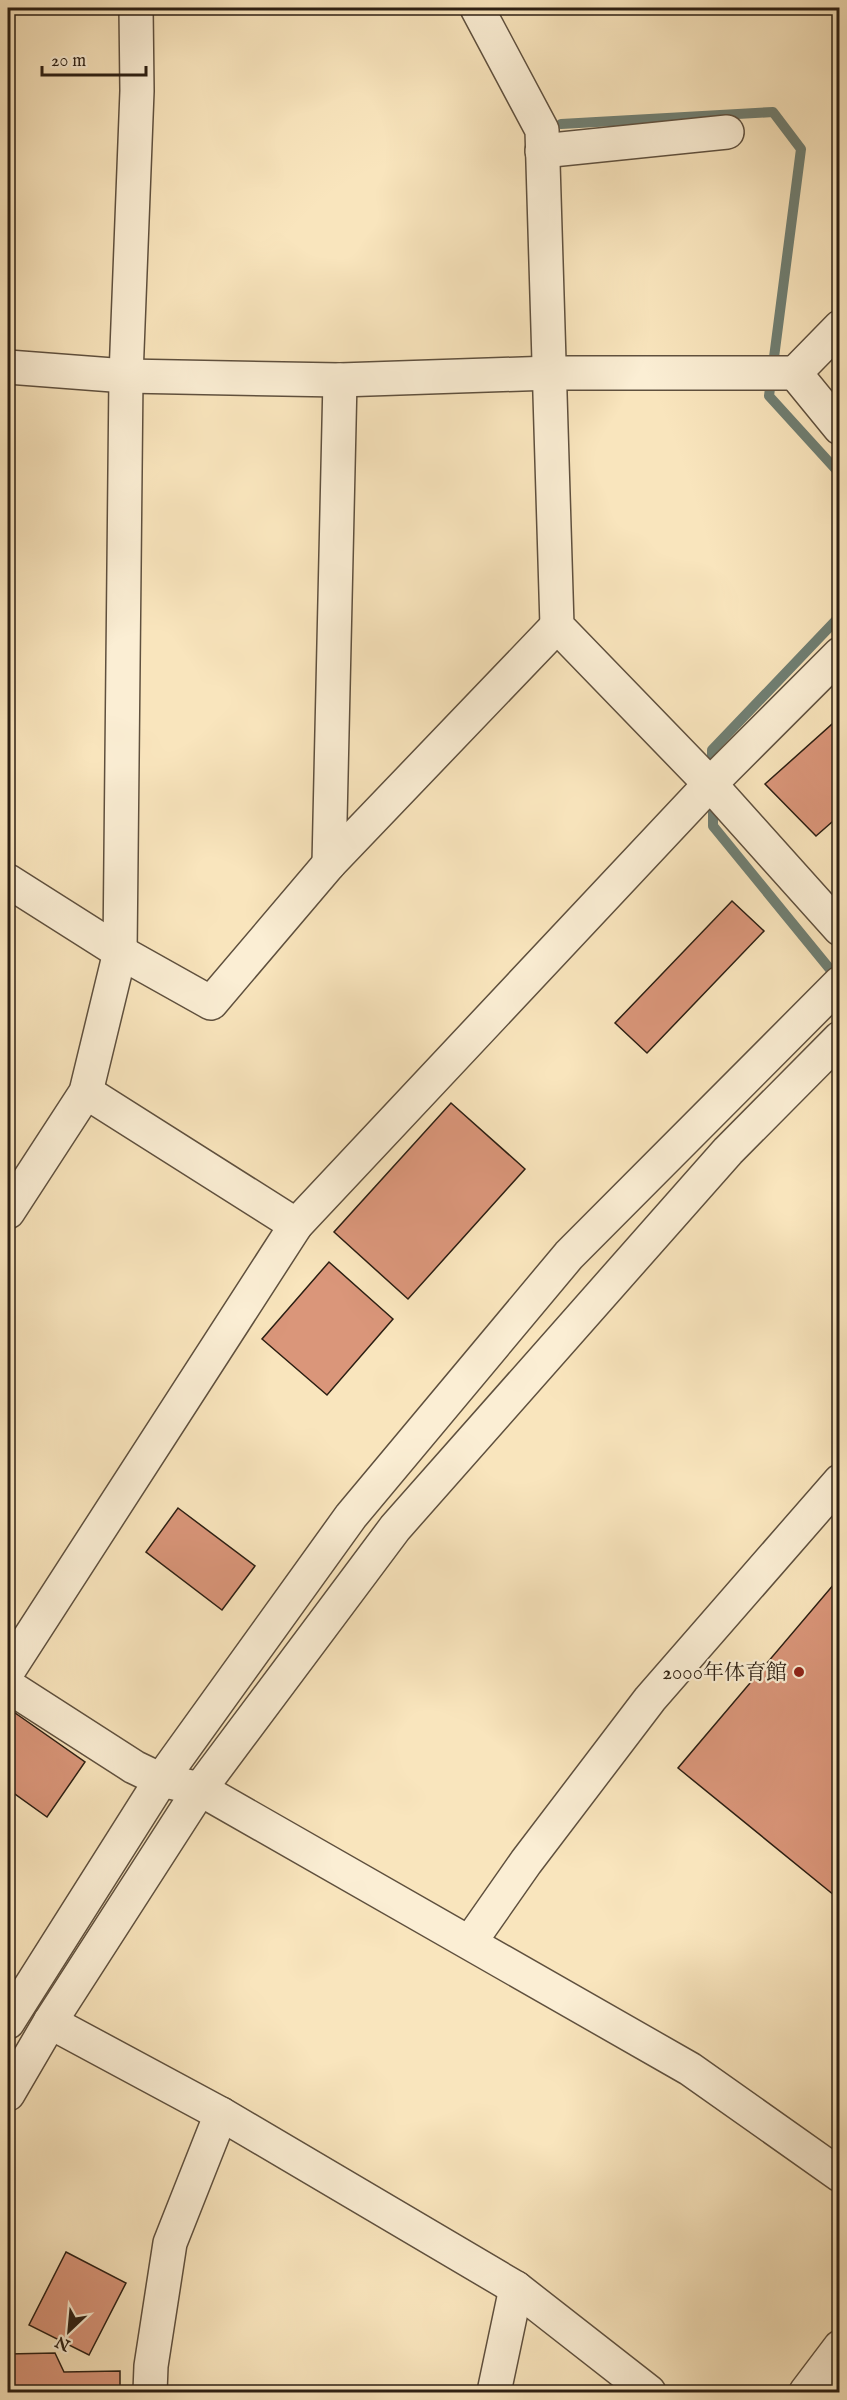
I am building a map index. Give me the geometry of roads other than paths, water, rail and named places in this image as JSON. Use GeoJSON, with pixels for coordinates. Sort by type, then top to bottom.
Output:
{"type":"FeatureCollection","features":[{"type":"Feature","properties":{"kind":"street"},"geometry":{"type":"LineString","coordinates":[[8,1212],[86,1092],[120,952],[126,376],[137,91],[136,8]]}},
{"type":"Feature","properties":{"kind":"street"},"geometry":{"type":"LineString","coordinates":[[477,8],[542,130],[557,626],[710,784],[840,929]]}},
{"type":"Feature","properties":{"kind":"street"},"geometry":{"type":"LineString","coordinates":[[542,151],[727,132]]}},
{"type":"Feature","properties":{"kind":"street"},"geometry":{"type":"LineString","coordinates":[[8,367],[126,376],[340,380],[551,373],[795,373],[840,327]]}},
{"type":"Feature","properties":{"kind":"street"},"geometry":{"type":"LineString","coordinates":[[795,373],[840,428]]}},
{"type":"Feature","properties":{"kind":"street"},"geometry":{"type":"LineString","coordinates":[[329,864],[340,380]]}},
{"type":"Feature","properties":{"kind":"street"},"geometry":{"type":"LineString","coordinates":[[8,881],[120,952],[211,1003],[329,864],[557,626]]}},
{"type":"Feature","properties":{"kind":"street"},"geometry":{"type":"LineString","coordinates":[[8,1671],[296,1225],[710,784],[840,654]]}},
{"type":"Feature","properties":{"kind":"street"},"geometry":{"type":"LineString","coordinates":[[8,2022],[161,1780],[351,1516],[569,1255],[840,983]]}},
{"type":"Feature","properties":{"kind":"street"},"geometry":{"type":"LineString","coordinates":[[8,2094],[50,2022],[200,1789],[395,1528],[728,1151],[840,1038]]}},
{"type":"Feature","properties":{"kind":"street"},"geometry":{"type":"LineString","coordinates":[[86,1092],[296,1225]]}},
{"type":"Feature","properties":{"kind":"street"},"geometry":{"type":"LineString","coordinates":[[470,1942],[526,1862],[650,1699],[840,1481]]}},
{"type":"Feature","properties":{"kind":"street"},"geometry":{"type":"LineString","coordinates":[[8,1686],[134,1767],[161,1780],[200,1789],[690,2069],[840,2175]]}},
{"type":"Feature","properties":{"kind":"street"},"geometry":{"type":"LineString","coordinates":[[50,2022],[221,2114],[516,2288],[649,2392]]}},
{"type":"Feature","properties":{"kind":"street"},"geometry":{"type":"LineString","coordinates":[[150,2392],[150,2366],[170,2243],[221,2114]]}},
{"type":"Feature","properties":{"kind":"street"},"geometry":{"type":"LineString","coordinates":[[494,2392],[516,2288]]}},
{"type":"Feature","properties":{"kind":"street"},"geometry":{"type":"LineString","coordinates":[[806,2392],[840,2347]]}},
{"type":"Feature","properties":{"kind":"waterway"},"geometry":{"type":"LineString","coordinates":[[561,124],[773,112],[801,149],[769,396],[840,474]]}},
{"type":"Feature","properties":{"kind":"waterway"},"geometry":{"type":"LineString","coordinates":[[712,772],[712,750],[840,616]]}},
{"type":"Feature","properties":{"kind":"waterway"},"geometry":{"type":"LineString","coordinates":[[713,800],[713,826],[838,979]]}},
{"type":"Feature","properties":{"kind":"place","name":"2000年体育館"},"geometry":{"type":"Point","coordinates":[799,1672]}}]}
